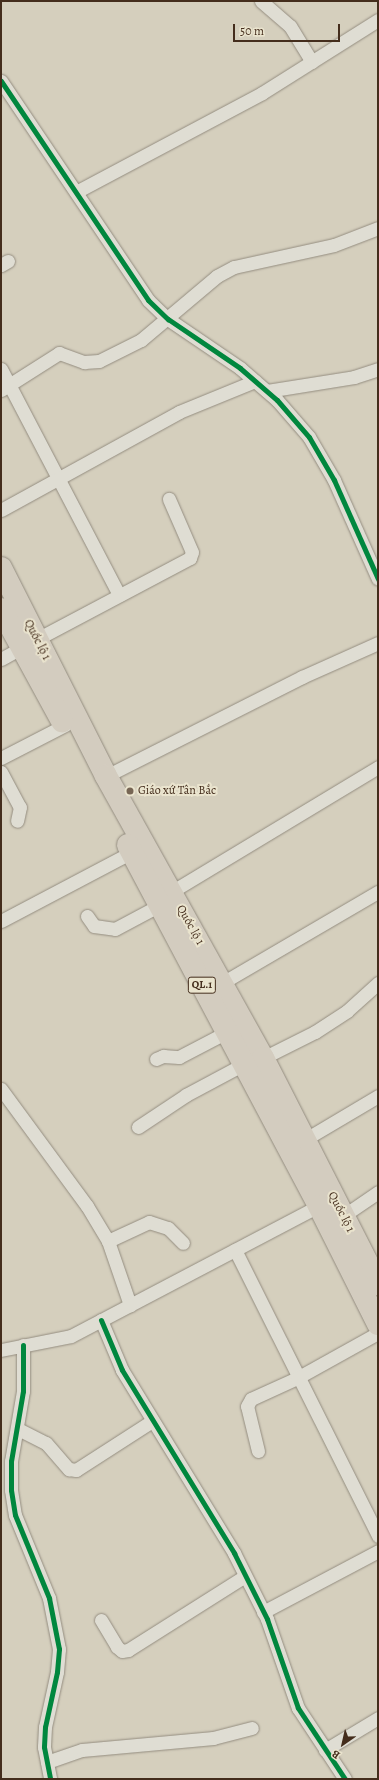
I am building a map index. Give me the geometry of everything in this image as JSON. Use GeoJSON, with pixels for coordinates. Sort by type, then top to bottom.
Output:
{"type":"FeatureCollection","features":[{"type":"Feature","properties":{"kind":"highway","name":"Quốc lộ 1"},"geometry":{"type":"LineString","coordinates":[[1,568],[29,643],[65,725],[132,852],[222,983],[253,1061],[319,1206],[378,1324]]}},
{"type":"Feature","properties":{"kind":"highway","name":"Quốc lộ 1"},"geometry":{"type":"LineString","coordinates":[[1,609],[29,643],[106,776],[165,898],[227,1032],[253,1061],[304,1140],[378,1284]]}},
{"type":"Feature","properties":{"kind":"street"},"geometry":{"type":"LineString","coordinates":[[261,1],[290,26],[312,62]]}},
{"type":"Feature","properties":{"kind":"street"},"geometry":{"type":"LineString","coordinates":[[76,192],[262,93],[378,20]]}},
{"type":"Feature","properties":{"kind":"street"},"geometry":{"type":"LineString","coordinates":[[1,81],[76,192],[136,285],[168,319],[267,391],[309,437],[334,480],[378,579]]}},
{"type":"Feature","properties":{"kind":"street"},"geometry":{"type":"LineString","coordinates":[[5,387],[59,353],[84,362],[99,361],[141,340],[168,319],[217,276],[234,268],[334,245],[378,228]]}},
{"type":"Feature","properties":{"kind":"street"},"geometry":{"type":"LineString","coordinates":[[1,369],[5,387],[59,478],[119,595]]}},
{"type":"Feature","properties":{"kind":"street"},"geometry":{"type":"LineString","coordinates":[[267,391],[354,377],[378,369]]}},
{"type":"Feature","properties":{"kind":"street"},"geometry":{"type":"LineString","coordinates":[[1,510],[179,412],[255,381]]}},
{"type":"Feature","properties":{"kind":"street"},"geometry":{"type":"LineString","coordinates":[[1,659],[192,556],[169,499]]}},
{"type":"Feature","properties":{"kind":"street"},"geometry":{"type":"LineString","coordinates":[[106,776],[302,677],[378,643]]}},
{"type":"Feature","properties":{"kind":"street"},"geometry":{"type":"LineString","coordinates":[[1,758],[65,725]]}},
{"type":"Feature","properties":{"kind":"street"},"geometry":{"type":"LineString","coordinates":[[87,916],[94,926],[106,930],[114,929],[378,767]]}},
{"type":"Feature","properties":{"kind":"street"},"geometry":{"type":"LineString","coordinates":[[1,772],[20,808],[17,821]]}},
{"type":"Feature","properties":{"kind":"street"},"geometry":{"type":"LineString","coordinates":[[1,921],[132,852]]}},
{"type":"Feature","properties":{"kind":"street"},"geometry":{"type":"LineString","coordinates":[[222,983],[378,892]]}},
{"type":"Feature","properties":{"kind":"street"},"geometry":{"type":"LineString","coordinates":[[138,1127],[186,1095],[315,1032],[347,1011],[378,983]]}},
{"type":"Feature","properties":{"kind":"street"},"geometry":{"type":"LineString","coordinates":[[156,1058],[163,1056],[179,1057],[227,1032]]}},
{"type":"Feature","properties":{"kind":"street"},"geometry":{"type":"LineString","coordinates":[[1,1089],[52,1156],[108,1241],[130,1305]]}},
{"type":"Feature","properties":{"kind":"street"},"geometry":{"type":"LineString","coordinates":[[304,1140],[378,1096]]}},
{"type":"Feature","properties":{"kind":"street"},"geometry":{"type":"LineString","coordinates":[[343,1216],[378,1192]]}},
{"type":"Feature","properties":{"kind":"street"},"geometry":{"type":"LineString","coordinates":[[1,1350],[71,1336],[319,1206]]}},
{"type":"Feature","properties":{"kind":"street"},"geometry":{"type":"LineString","coordinates":[[108,1241],[150,1222],[168,1228],[183,1243]]}},
{"type":"Feature","properties":{"kind":"street"},"geometry":{"type":"LineString","coordinates":[[235,1250],[271,1318],[297,1378],[378,1536]]}},
{"type":"Feature","properties":{"kind":"street"},"geometry":{"type":"LineString","coordinates":[[101,1320],[122,1370],[234,1553],[263,1612],[298,1708],[345,1779]]}},
{"type":"Feature","properties":{"kind":"street"},"geometry":{"type":"LineString","coordinates":[[258,1451],[247,1402],[254,1396],[297,1378],[378,1333]]}},
{"type":"Feature","properties":{"kind":"street"},"geometry":{"type":"LineString","coordinates":[[23,1345],[23,1391],[18,1429],[6,1463],[15,1515],[49,1598],[59,1649],[58,1672],[45,1727],[47,1762],[50,1779]]}},
{"type":"Feature","properties":{"kind":"street"},"geometry":{"type":"LineString","coordinates":[[18,1429],[46,1443],[69,1469],[76,1470],[152,1421]]}},
{"type":"Feature","properties":{"kind":"street"},"geometry":{"type":"LineString","coordinates":[[263,1612],[378,1551]]}},
{"type":"Feature","properties":{"kind":"street"},"geometry":{"type":"LineString","coordinates":[[101,1620],[117,1647],[122,1650],[128,1650],[245,1576]]}},
{"type":"Feature","properties":{"kind":"street"},"geometry":{"type":"LineString","coordinates":[[325,1750],[378,1718]]}},
{"type":"Feature","properties":{"kind":"street"},"geometry":{"type":"LineString","coordinates":[[47,1762],[82,1750],[213,1738],[252,1728]]}},
{"type":"Feature","properties":{"kind":"cycle path"},"geometry":{"type":"LineString","coordinates":[[1,81],[148,300],[168,319],[240,368],[277,400],[309,437],[334,480],[378,579]]}},
{"type":"Feature","properties":{"kind":"cycle path"},"geometry":{"type":"LineString","coordinates":[[101,1320],[122,1370],[234,1553],[267,1619],[298,1708],[345,1779]]}},
{"type":"Feature","properties":{"kind":"cycle path"},"geometry":{"type":"LineString","coordinates":[[23,1345],[23,1391],[11,1461],[11,1490],[15,1515],[49,1598],[59,1649],[57,1672],[45,1727],[44,1747],[50,1779]]}},
{"type":"Feature","properties":{"kind":"place","name":"Giáo xứ Tân Bắc"},"geometry":{"type":"Point","coordinates":[130,791]}}]}
